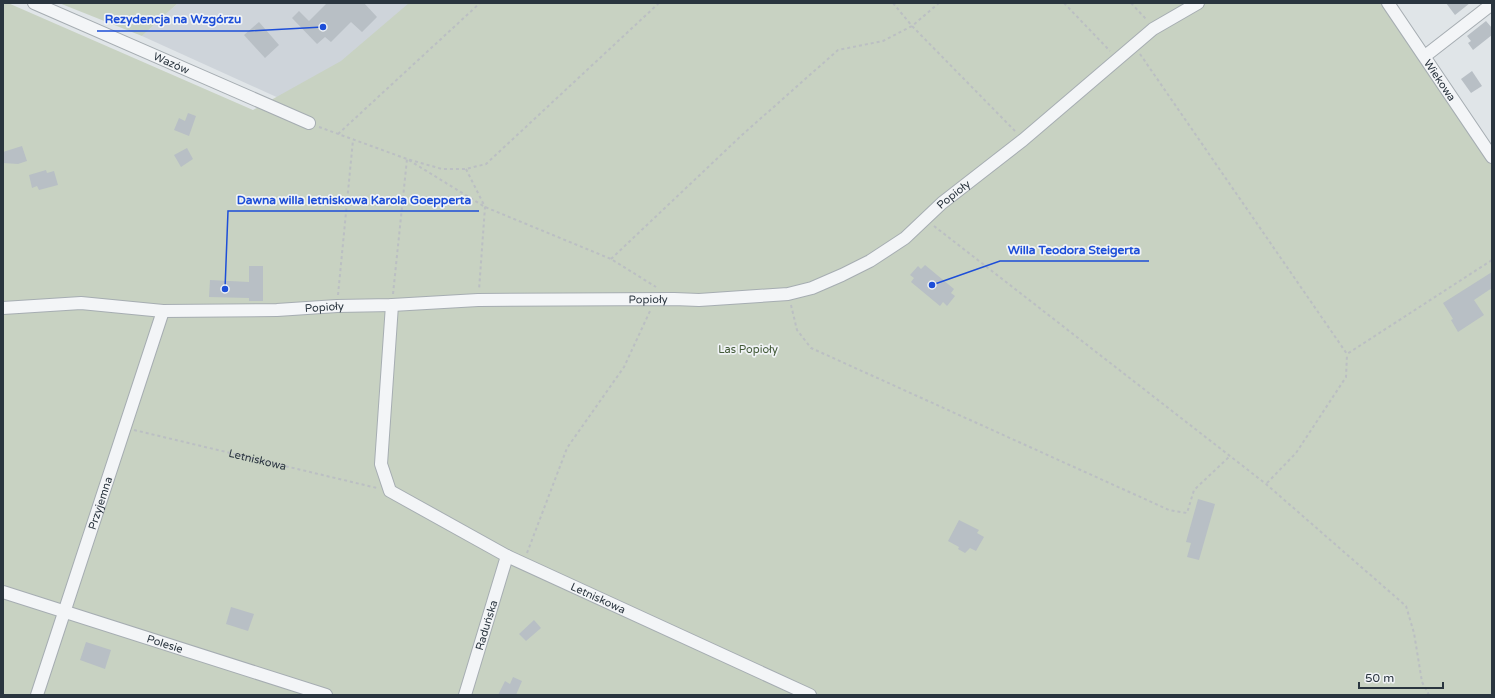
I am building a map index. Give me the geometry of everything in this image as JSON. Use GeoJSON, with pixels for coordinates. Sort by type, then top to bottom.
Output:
{"type":"FeatureCollection","features":[{"type":"Feature","properties":{"kind":"street","name":"Wazów"},"geometry":{"type":"LineString","coordinates":[[34,3],[310,123]]}},
{"type":"Feature","properties":{"kind":"street","name":"Popioły"},"geometry":{"type":"LineString","coordinates":[[3,308],[81,303],[163,311],[277,310],[478,300],[699,300],[788,294],[812,288],[857,268],[899,243],[950,197],[1023,140],[1152,29],[1198,3]]}},
{"type":"Feature","properties":{"kind":"street","name":"Wiekowa"},"geometry":{"type":"LineString","coordinates":[[1388,3],[1492,156]]}},
{"type":"Feature","properties":{"kind":"street"},"geometry":{"type":"LineString","coordinates":[[1425,56],[1492,4]]}},
{"type":"Feature","properties":{"kind":"street"},"geometry":{"type":"LineString","coordinates":[[390,491],[381,464],[392,305]]}},
{"type":"Feature","properties":{"kind":"street","name":"Przyjemna"},"geometry":{"type":"LineString","coordinates":[[37,695],[163,311]]}},
{"type":"Feature","properties":{"kind":"street","name":"Letniskowa"},"geometry":{"type":"LineString","coordinates":[[390,491],[507,556],[810,695]]}},
{"type":"Feature","properties":{"kind":"street","name":"Raduńska"},"geometry":{"type":"LineString","coordinates":[[465,695],[507,556]]}},
{"type":"Feature","properties":{"kind":"street","name":"Polesie"},"geometry":{"type":"LineString","coordinates":[[3,592],[326,695]]}},
{"type":"Feature","properties":{"kind":"path"},"geometry":{"type":"LineString","coordinates":[[338,134],[480,3]]}},
{"type":"Feature","properties":{"kind":"path"},"geometry":{"type":"LineString","coordinates":[[310,123],[407,159],[442,169],[466,170],[486,164],[658,3]]}},
{"type":"Feature","properties":{"kind":"path"},"geometry":{"type":"LineString","coordinates":[[893,3],[912,26],[1023,140]]}},
{"type":"Feature","properties":{"kind":"path"},"geometry":{"type":"LineString","coordinates":[[611,259],[742,135],[838,50],[883,41],[912,26],[939,3]]}},
{"type":"Feature","properties":{"kind":"path"},"geometry":{"type":"LineString","coordinates":[[1064,3],[1117,59]]}},
{"type":"Feature","properties":{"kind":"path"},"geometry":{"type":"LineString","coordinates":[[1131,3],[1146,18],[1152,29]]}},
{"type":"Feature","properties":{"kind":"path"},"geometry":{"type":"LineString","coordinates":[[1134,44],[1347,354],[1346,377],[1296,453],[1266,484]]}},
{"type":"Feature","properties":{"kind":"path"},"geometry":{"type":"LineString","coordinates":[[336,306],[353,140]]}},
{"type":"Feature","properties":{"kind":"path"},"geometry":{"type":"LineString","coordinates":[[407,159],[485,207],[611,259],[674,299]]}},
{"type":"Feature","properties":{"kind":"path"},"geometry":{"type":"LineString","coordinates":[[392,305],[407,159]]}},
{"type":"Feature","properties":{"kind":"path"},"geometry":{"type":"LineString","coordinates":[[466,170],[485,207],[478,300]]}},
{"type":"Feature","properties":{"kind":"path"},"geometry":{"type":"LineString","coordinates":[[925,220],[1266,484],[1406,606],[1414,633],[1422,682],[1429,695]]}},
{"type":"Feature","properties":{"kind":"path"},"geometry":{"type":"LineString","coordinates":[[1347,354],[1492,260]]}},
{"type":"Feature","properties":{"kind":"path"},"geometry":{"type":"LineString","coordinates":[[788,294],[797,330],[811,348],[1169,510],[1186,513],[1194,490],[1230,456]]}},
{"type":"Feature","properties":{"kind":"path"},"geometry":{"type":"LineString","coordinates":[[523,563],[567,448],[624,367],[656,299]]}},
{"type":"Feature","properties":{"kind":"path","name":"Letniskowa"},"geometry":{"type":"LineString","coordinates":[[125,428],[390,491]]}},
{"type":"Feature","properties":{"kind":"shaded area"},"geometry":{"type":"Polygon","coordinates":[[[178,3],[426,3],[316,115],[142,36],[178,3]]]}},
{"type":"Feature","properties":{"kind":"green space","name":"Las Popioły"},"geometry":{"type":"Polygon","coordinates":[[[3,3],[8,3],[253,110],[341,61],[409,3],[1393,3],[1492,147],[1492,695],[3,695],[3,3]]]}},
{"type":"Feature","properties":{"kind":"green space"},"geometry":{"type":"Polygon","coordinates":[[[59,3],[178,3],[142,36],[59,3]]]}},
{"type":"Feature","properties":{"kind":"building"},"geometry":{"type":"Polygon","coordinates":[[[327,3],[364,3],[377,17],[362,32],[351,22],[331,42],[325,37],[317,44],[292,18],[299,11],[309,21],[327,3]]]}},
{"type":"Feature","properties":{"kind":"building"},"geometry":{"type":"Polygon","coordinates":[[[1446,3],[1470,3],[1455,15],[1446,3]]]}},
{"type":"Feature","properties":{"kind":"building"},"geometry":{"type":"Polygon","coordinates":[[[1486,21],[1492,28],[1492,35],[1473,50],[1468,43],[1471,41],[1467,36],[1486,21]]]}},
{"type":"Feature","properties":{"kind":"building"},"geometry":{"type":"Polygon","coordinates":[[[259,22],[279,45],[265,58],[244,35],[259,22]]]}},
{"type":"Feature","properties":{"kind":"building"},"geometry":{"type":"Polygon","coordinates":[[[1472,71],[1482,86],[1471,93],[1461,79],[1472,71]]]}},
{"type":"Feature","properties":{"kind":"building"},"geometry":{"type":"Polygon","coordinates":[[[188,113],[196,116],[189,136],[174,130],[179,118],[185,121],[188,113]]]}},
{"type":"Feature","properties":{"kind":"building"},"geometry":{"type":"Polygon","coordinates":[[[22,146],[27,161],[18,164],[3,163],[3,152],[22,146]]]}},
{"type":"Feature","properties":{"kind":"building"},"geometry":{"type":"Polygon","coordinates":[[[187,148],[193,159],[181,167],[174,155],[187,148]]]}},
{"type":"Feature","properties":{"kind":"building"},"geometry":{"type":"Polygon","coordinates":[[[46,170],[47,173],[54,171],[58,185],[39,190],[37,186],[32,188],[29,175],[46,170]]]}},
{"type":"Feature","properties":{"kind":"building"},"geometry":{"type":"Polygon","coordinates":[[[925,265],[954,289],[951,293],[955,296],[947,306],[943,302],[940,306],[911,282],[914,278],[910,275],[918,266],[921,269],[925,265]]]}},
{"type":"Feature","properties":{"kind":"building"},"geometry":{"type":"Polygon","coordinates":[[[249,266],[263,266],[263,301],[249,301],[249,298],[209,297],[210,280],[249,282],[249,266]]]}},
{"type":"Feature","properties":{"kind":"building"},"geometry":{"type":"Polygon","coordinates":[[[1492,272],[1492,288],[1474,300],[1484,315],[1458,332],[1451,320],[1453,319],[1443,303],[1492,272]]]}},
{"type":"Feature","properties":{"kind":"building"},"geometry":{"type":"Polygon","coordinates":[[[1198,499],[1215,504],[1199,560],[1187,557],[1191,543],[1186,542],[1198,499]]]}},
{"type":"Feature","properties":{"kind":"building"},"geometry":{"type":"Polygon","coordinates":[[[959,520],[979,530],[977,533],[984,537],[976,551],[970,548],[965,553],[958,549],[959,547],[948,541],[959,520]]]}},
{"type":"Feature","properties":{"kind":"building"},"geometry":{"type":"Polygon","coordinates":[[[231,607],[254,614],[248,631],[226,624],[231,607]]]}},
{"type":"Feature","properties":{"kind":"building"},"geometry":{"type":"Polygon","coordinates":[[[534,620],[541,628],[526,641],[519,634],[534,620]]]}},
{"type":"Feature","properties":{"kind":"building"},"geometry":{"type":"Polygon","coordinates":[[[86,642],[111,650],[105,669],[80,660],[86,642]]]}},
{"type":"Feature","properties":{"kind":"building"},"geometry":{"type":"Polygon","coordinates":[[[513,677],[522,681],[516,695],[498,695],[505,681],[510,684],[513,677]]]}},
{"type":"Feature","properties":{"kind":"place","name":"Rezydencja na Wzgórzu"},"geometry":{"type":"Point","coordinates":[323,27]}},
{"type":"Feature","properties":{"kind":"place","name":"Willa Teodora Steigerta"},"geometry":{"type":"Point","coordinates":[932,285]}},
{"type":"Feature","properties":{"kind":"place","name":"Dawna willa letniskowa Karola Goepperta"},"geometry":{"type":"Point","coordinates":[225,289]}}]}
